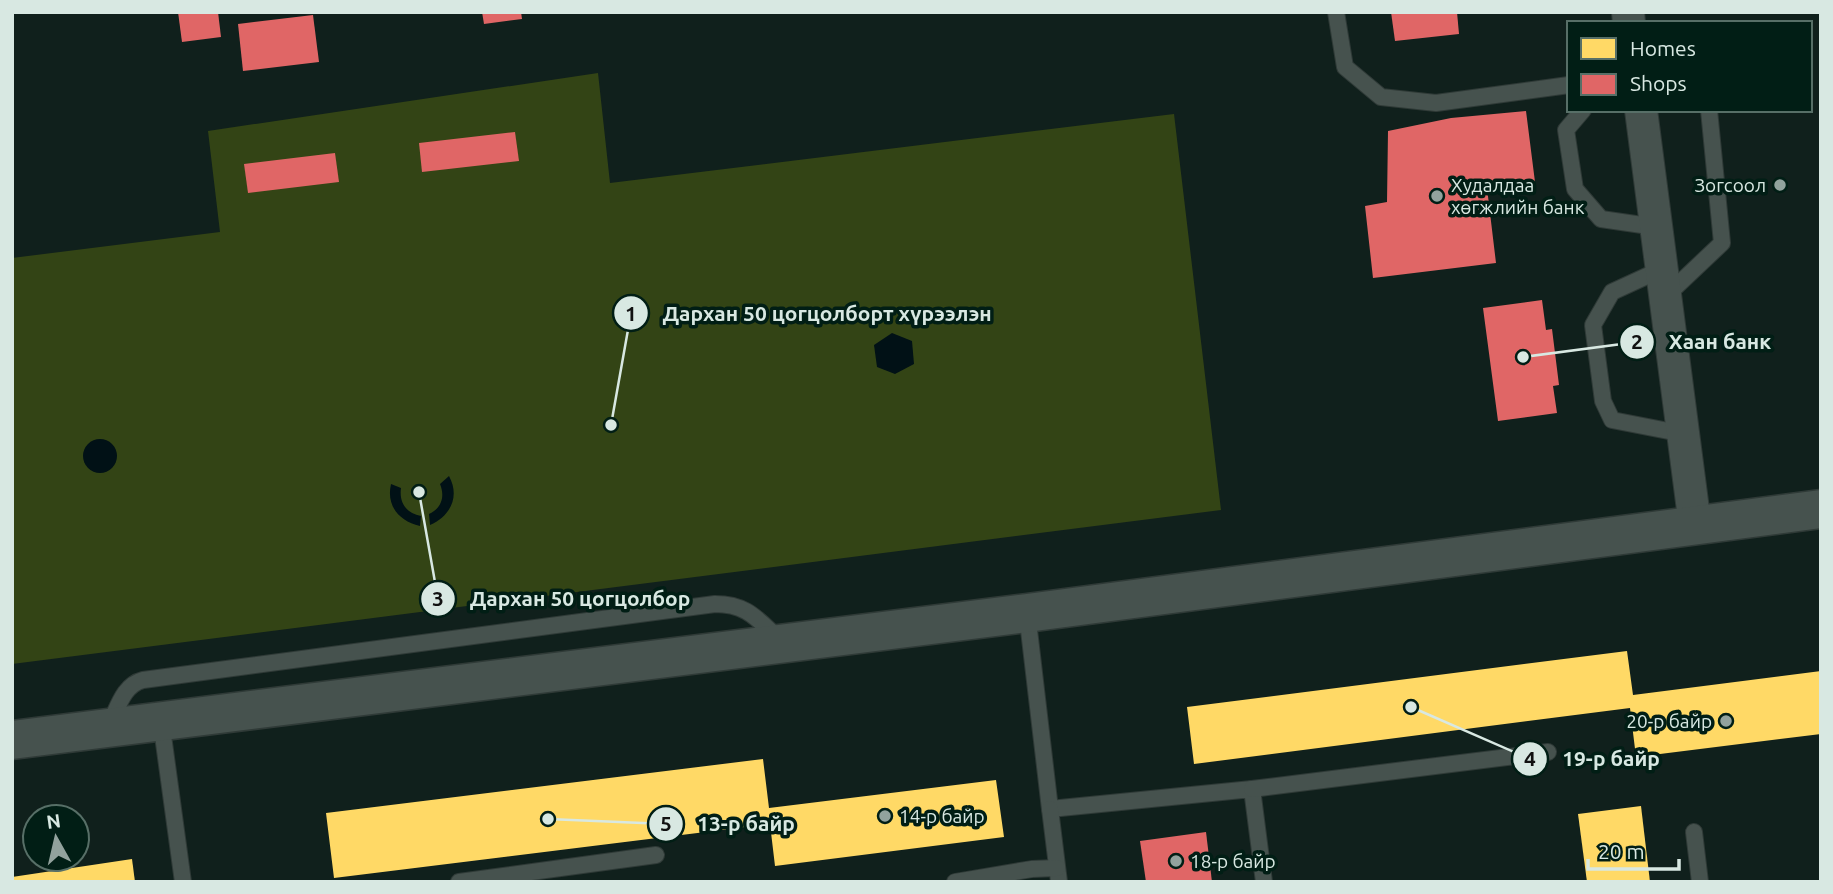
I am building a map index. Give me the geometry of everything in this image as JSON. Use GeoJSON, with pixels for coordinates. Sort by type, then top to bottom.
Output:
{"type":"FeatureCollection","features":[{"type":"Feature","properties":{"kind":"street"},"geometry":{"type":"LineString","coordinates":[[1641,112],[1695,525]]}},
{"type":"Feature","properties":{"kind":"street"},"geometry":{"type":"LineString","coordinates":[[12,740],[1027,613],[1821,509]]}},
{"type":"Feature","properties":{"kind":"lane"},"geometry":{"type":"LineString","coordinates":[[1336,12],[1345,67],[1381,97],[1436,103],[1567,85]]}},
{"type":"Feature","properties":{"kind":"lane"},"geometry":{"type":"LineString","coordinates":[[1581,112],[1566,130],[1575,189],[1601,219],[1656,227]]}},
{"type":"Feature","properties":{"kind":"lane"},"geometry":{"type":"LineString","coordinates":[[1684,434],[1612,420],[1603,401],[1593,325],[1612,292],[1663,283],[1722,243],[1709,112]]}},
{"type":"Feature","properties":{"kind":"lane"},"geometry":{"type":"LineString","coordinates":[[108,728],[127,689],[134,682],[143,680],[715,604],[738,606],[748,611],[783,643]]}},
{"type":"Feature","properties":{"kind":"lane"},"geometry":{"type":"LineString","coordinates":[[955,882],[1032,869],[1058,875],[1027,613]]}},
{"type":"Feature","properties":{"kind":"lane"},"geometry":{"type":"LineString","coordinates":[[162,721],[183,882]]}},
{"type":"Feature","properties":{"kind":"lane"},"geometry":{"type":"LineString","coordinates":[[1051,809],[1252,789],[1548,752]]}},
{"type":"Feature","properties":{"kind":"lane"},"geometry":{"type":"LineString","coordinates":[[1252,789],[1264,882]]}},
{"type":"Feature","properties":{"kind":"lane"},"geometry":{"type":"LineString","coordinates":[[1694,832],[1700,882]]}},
{"type":"Feature","properties":{"kind":"lane"},"geometry":{"type":"LineString","coordinates":[[459,882],[656,855]]}},
{"type":"Feature","properties":{"kind":"green space"},"geometry":{"type":"Polygon","coordinates":[[[598,73],[610,183],[1174,114],[1221,510],[12,664],[12,258],[220,232],[208,131],[598,73]]]}},
{"type":"Feature","properties":{"kind":"shaded area"},"geometry":{"type":"Polygon","coordinates":[[[892,333],[912,341],[914,364],[895,374],[877,367],[874,345],[892,333]]]}},
{"type":"Feature","properties":{"kind":"shaded area"},"geometry":{"type":"Polygon","coordinates":[[[100,439],[112,444],[117,456],[112,468],[100,473],[88,468],[83,456],[88,444],[100,439]]]}},
{"type":"Feature","properties":{"kind":"shaded area"},"geometry":{"type":"Polygon","coordinates":[[[449,476],[454,491],[451,505],[443,516],[430,525],[429,514],[441,501],[440,484],[449,476]]]}},
{"type":"Feature","properties":{"kind":"shaded area"},"geometry":{"type":"Polygon","coordinates":[[[391,484],[401,488],[401,498],[408,510],[421,516],[420,526],[400,516],[392,506],[391,484]]]}},
{"type":"Feature","properties":{"kind":"building: Homes"},"geometry":{"type":"Polygon","coordinates":[[[1627,651],[1633,695],[1821,671],[1821,734],[1636,757],[1630,708],[1194,764],[1187,707],[1627,651]]]}},
{"type":"Feature","properties":{"kind":"building: Homes"},"geometry":{"type":"Polygon","coordinates":[[[763,759],[769,808],[996,780],[1004,837],[775,866],[770,824],[334,878],[326,813],[763,759]]]}},
{"type":"Feature","properties":{"kind":"building: Homes"},"geometry":{"type":"Polygon","coordinates":[[[1641,806],[1650,882],[1587,882],[1578,814],[1641,806]]]}},
{"type":"Feature","properties":{"kind":"building: Homes"},"geometry":{"type":"Polygon","coordinates":[[[132,859],[135,882],[12,882],[12,877],[39,873],[91,873],[91,865],[132,859]]]}},
{"type":"Feature","properties":{"kind":"building: Shops"},"geometry":{"type":"Polygon","coordinates":[[[178,12],[218,12],[221,37],[182,42],[178,12]]]}},
{"type":"Feature","properties":{"kind":"building: Shops"},"geometry":{"type":"Polygon","coordinates":[[[482,12],[521,12],[522,19],[484,24],[482,12]]]}},
{"type":"Feature","properties":{"kind":"building: Shops"},"geometry":{"type":"Polygon","coordinates":[[[1391,12],[1457,12],[1459,34],[1395,41],[1391,12]]]}},
{"type":"Feature","properties":{"kind":"building: Shops"},"geometry":{"type":"Polygon","coordinates":[[[313,15],[319,62],[243,71],[238,24],[313,15]]]}},
{"type":"Feature","properties":{"kind":"building: Shops","name":"Худалдаа хөгжлийн банк"},"geometry":{"type":"Polygon","coordinates":[[[1526,111],[1535,182],[1487,188],[1496,263],[1373,278],[1365,206],[1387,202],[1388,131],[1451,118],[1526,111]]]}},
{"type":"Feature","properties":{"kind":"building: Shops"},"geometry":{"type":"Polygon","coordinates":[[[515,132],[519,161],[422,172],[419,143],[515,132]]]}},
{"type":"Feature","properties":{"kind":"building: Shops"},"geometry":{"type":"Polygon","coordinates":[[[335,153],[339,182],[248,193],[244,164],[335,153]]]}},
{"type":"Feature","properties":{"kind":"building: Shops"},"geometry":{"type":"Polygon","coordinates":[[[1542,300],[1546,330],[1552,329],[1559,385],[1553,386],[1557,413],[1498,421],[1483,308],[1542,300]]]}},
{"type":"Feature","properties":{"kind":"building: Shops","name":"18-р байр"},"geometry":{"type":"Polygon","coordinates":[[[1206,832],[1212,882],[1146,882],[1140,841],[1206,832]]]}},
{"type":"Feature","properties":{"kind":"place","name":"Зогсоол"},"geometry":{"type":"Point","coordinates":[1780,185]}},
{"type":"Feature","properties":{"kind":"place","name":"Худалдаа хөгжлийн банк"},"geometry":{"type":"Point","coordinates":[1437,196]}},
{"type":"Feature","properties":{"kind":"place","name":"Хаан банк"},"geometry":{"type":"Point","coordinates":[1523,357]}},
{"type":"Feature","properties":{"kind":"place","name":"Дархан 50 цогцолборт хүрээлэн"},"geometry":{"type":"Point","coordinates":[611,425]}},
{"type":"Feature","properties":{"kind":"place","name":"Дархан 50 цогцолбор"},"geometry":{"type":"Point","coordinates":[419,492]}},
{"type":"Feature","properties":{"kind":"place","name":"19-р байр"},"geometry":{"type":"Point","coordinates":[1411,707]}},
{"type":"Feature","properties":{"kind":"place","name":"20-р байр"},"geometry":{"type":"Point","coordinates":[1726,721]}},
{"type":"Feature","properties":{"kind":"place","name":"14-р байр"},"geometry":{"type":"Point","coordinates":[885,816]}},
{"type":"Feature","properties":{"kind":"place","name":"13-р байр"},"geometry":{"type":"Point","coordinates":[548,819]}},
{"type":"Feature","properties":{"kind":"place","name":"18-р байр"},"geometry":{"type":"Point","coordinates":[1176,861]}}]}
